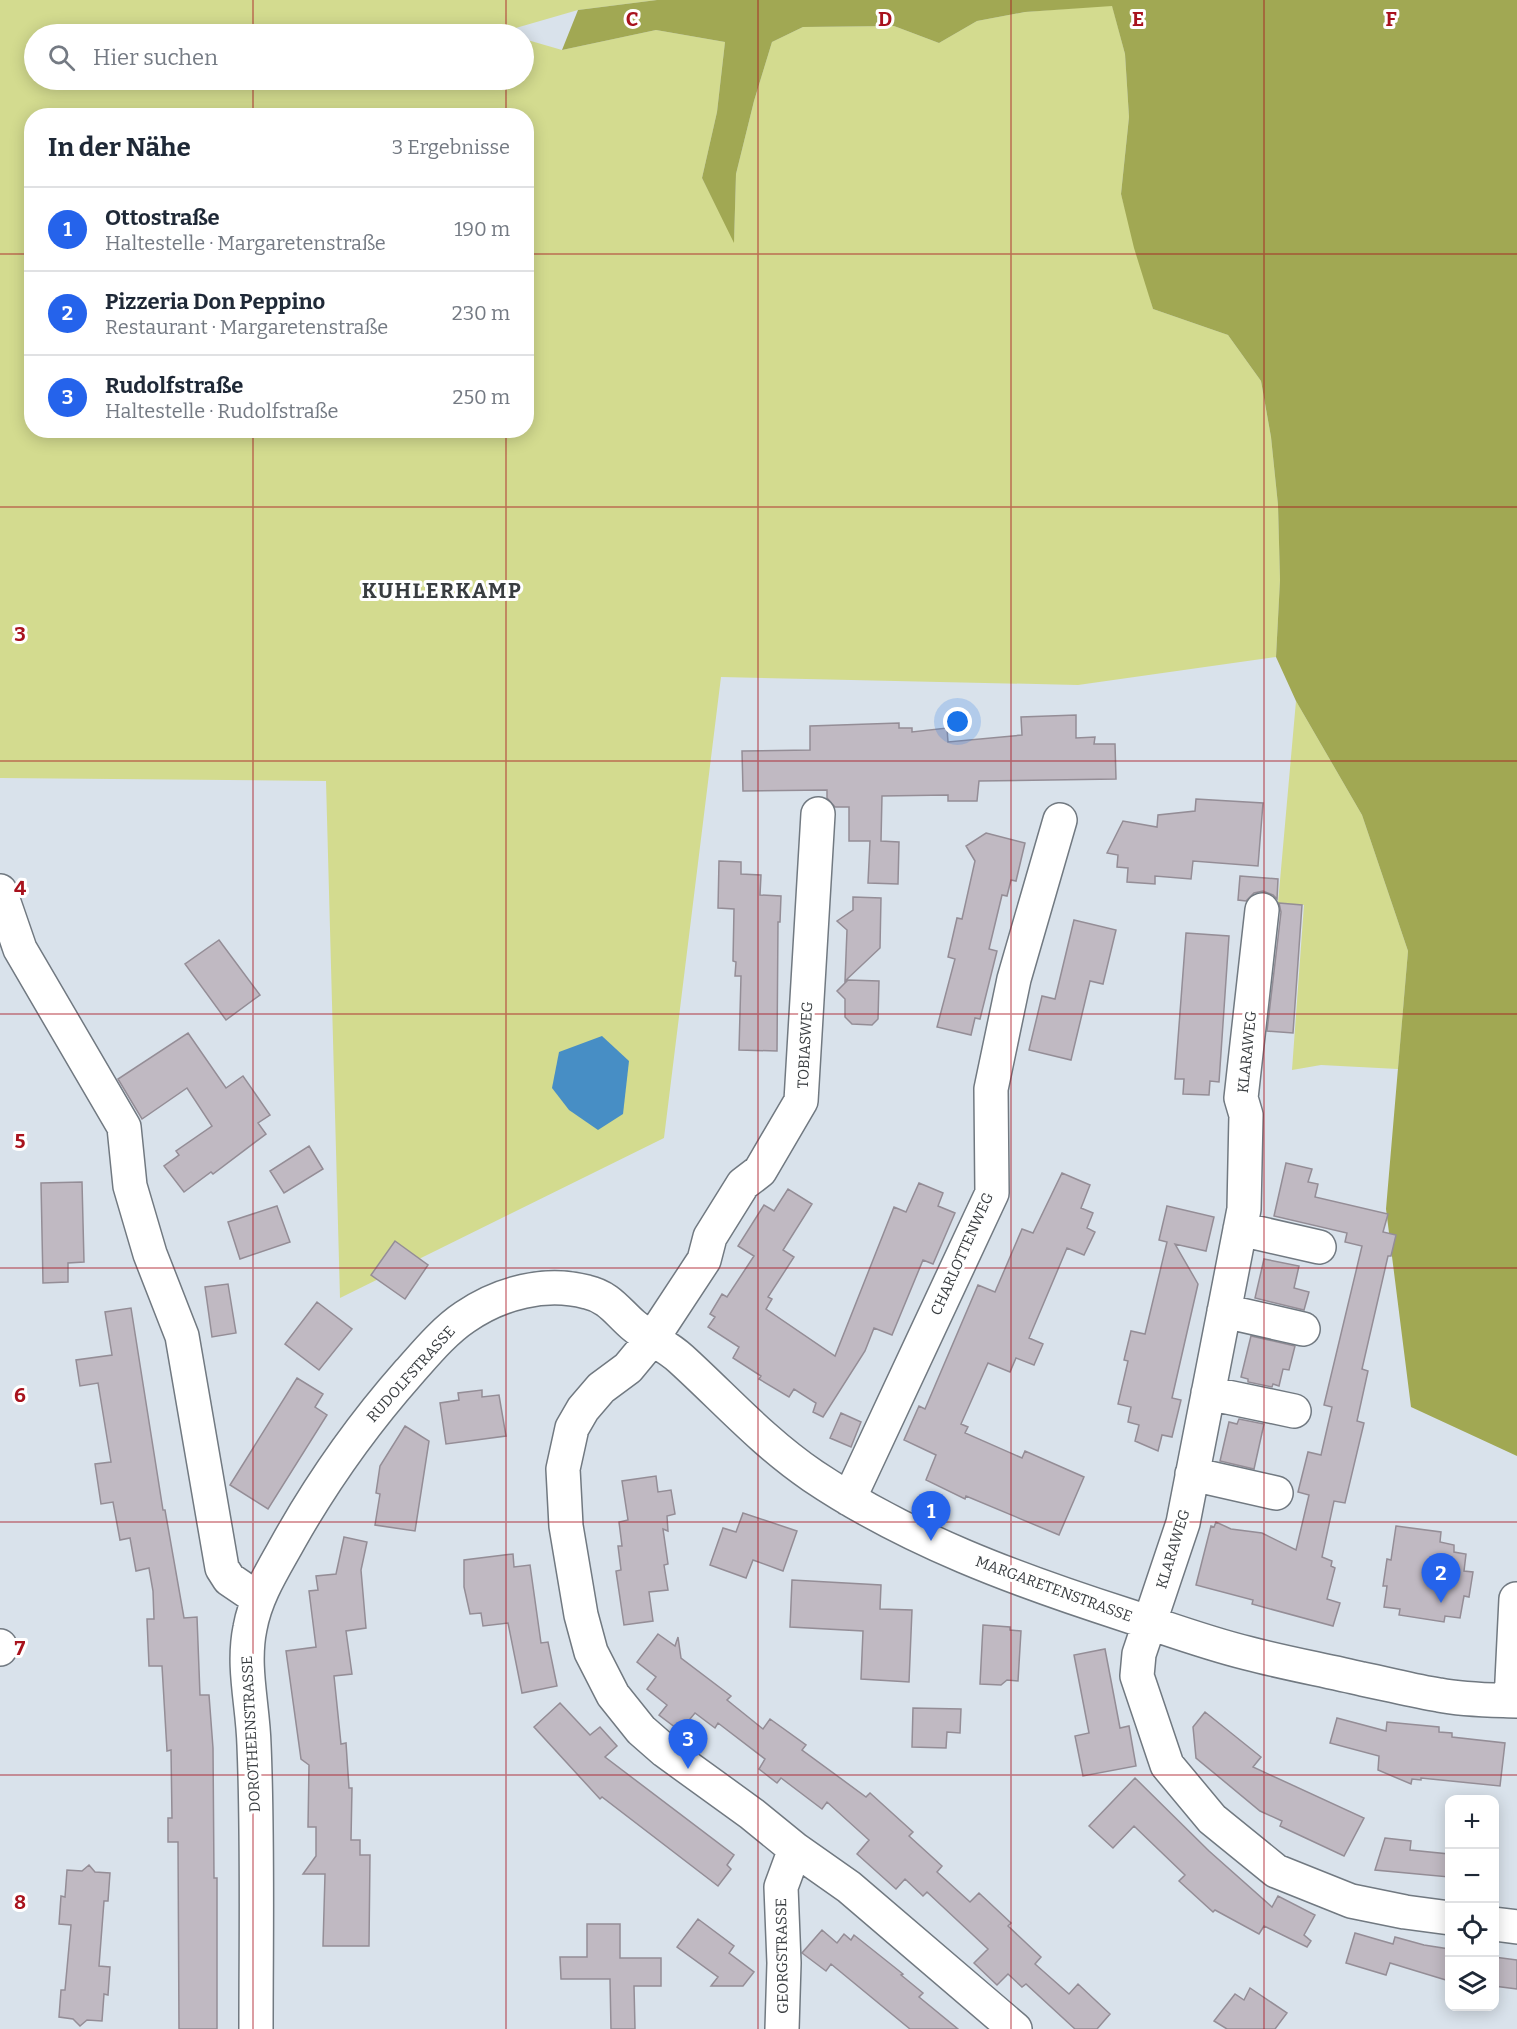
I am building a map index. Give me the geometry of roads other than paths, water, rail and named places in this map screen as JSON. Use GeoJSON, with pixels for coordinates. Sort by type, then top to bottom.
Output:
{"type":"FeatureCollection","features":[{"type":"Feature","properties":{"kind":"street","name":"TOBIASWEG"},"geometry":{"type":"LineString","coordinates":[[652,1339],[704,1260],[710,1237],[743,1184],[760,1171],[801,1101],[818,814]]}},
{"type":"Feature","properties":{"kind":"street","name":"CHARLOTTENWEG"},"geometry":{"type":"LineString","coordinates":[[849,1499],[992,1193],[991,1089],[1014,979],[1060,820]]}},
{"type":"Feature","properties":{"kind":"street"},"geometry":{"type":"LineString","coordinates":[[0,891],[20,949],[124,1127],[130,1186],[150,1254],[182,1336],[222,1568],[230,1579],[257,1599]]}},
{"type":"Feature","properties":{"kind":"street","name":"KLARAWEG"},"geometry":{"type":"LineString","coordinates":[[1262,910],[1241,1098],[1246,1115],[1244,1209],[1183,1523],[1138,1654],[1137,1676],[1167,1765],[1212,1819],[1276,1871],[1351,1901],[1445,1917]]}},
{"type":"Feature","properties":{"kind":"street"},"geometry":{"type":"LineString","coordinates":[[1240,1229],[1320,1247]]}},
{"type":"Feature","properties":{"kind":"street","name":"RUDOLFSTRASSE"},"geometry":{"type":"LineString","coordinates":[[257,1599],[306,1511],[348,1448],[383,1402],[431,1347],[461,1319],[507,1296],[546,1288],[568,1289],[603,1297],[617,1307],[630,1323],[652,1339]]}},
{"type":"Feature","properties":{"kind":"street"},"geometry":{"type":"LineString","coordinates":[[1224,1311],[1303,1329]]}},
{"type":"Feature","properties":{"kind":"street","name":"MARGARETENSTRASSE"},"geometry":{"type":"LineString","coordinates":[[652,1339],[678,1356],[721,1399],[778,1450],[809,1473],[896,1525],[1016,1578],[1244,1652],[1431,1694],[1514,1701]]}},
{"type":"Feature","properties":{"kind":"street"},"geometry":{"type":"LineString","coordinates":[[652,1339],[628,1368],[602,1388],[583,1409],[572,1428],[563,1469],[566,1527],[580,1615],[591,1652],[613,1695],[641,1730],[665,1751],[849,1887],[1015,2029]]}},
{"type":"Feature","properties":{"kind":"street"},"geometry":{"type":"LineString","coordinates":[[1208,1393],[1294,1411]]}},
{"type":"Feature","properties":{"kind":"street"},"geometry":{"type":"LineString","coordinates":[[1192,1474],[1276,1493]]}},
{"type":"Feature","properties":{"kind":"street","name":"DOROTHEENSTRASSE"},"geometry":{"type":"LineString","coordinates":[[256,2029],[254,1741],[246,1658],[249,1630],[257,1599]]}},
{"type":"Feature","properties":{"kind":"street"},"geometry":{"type":"LineString","coordinates":[[1514,1701],[1516,1599]]}},
{"type":"Feature","properties":{"kind":"street","name":"GEORGSTRASSE"},"geometry":{"type":"LineString","coordinates":[[782,2029],[784,1963],[781,1887],[795,1849]]}},
{"type":"Feature","properties":{"kind":"street"},"geometry":{"type":"LineString","coordinates":[[1499,1925],[1517,1927]]}},
{"type":"Feature","properties":{"kind":"water"},"geometry":{"type":"Polygon","coordinates":[[[602,1036],[629,1061],[623,1114],[598,1130],[569,1110],[552,1088],[559,1052],[602,1036]]]}},
{"type":"Feature","properties":{"kind":"place","name":"Ottostraße"},"geometry":{"type":"Point","coordinates":[931,1541]}},
{"type":"Feature","properties":{"kind":"place","name":"Pizzeria Don Peppino"},"geometry":{"type":"Point","coordinates":[1441,1603]}},
{"type":"Feature","properties":{"kind":"place","name":"Rudolfstraße"},"geometry":{"type":"Point","coordinates":[688,1769]}},
{"type":"Feature","properties":{"kind":"district","name":"KUHLERKAMP"},"geometry":{"type":"Point","coordinates":[442,591]}}]}
